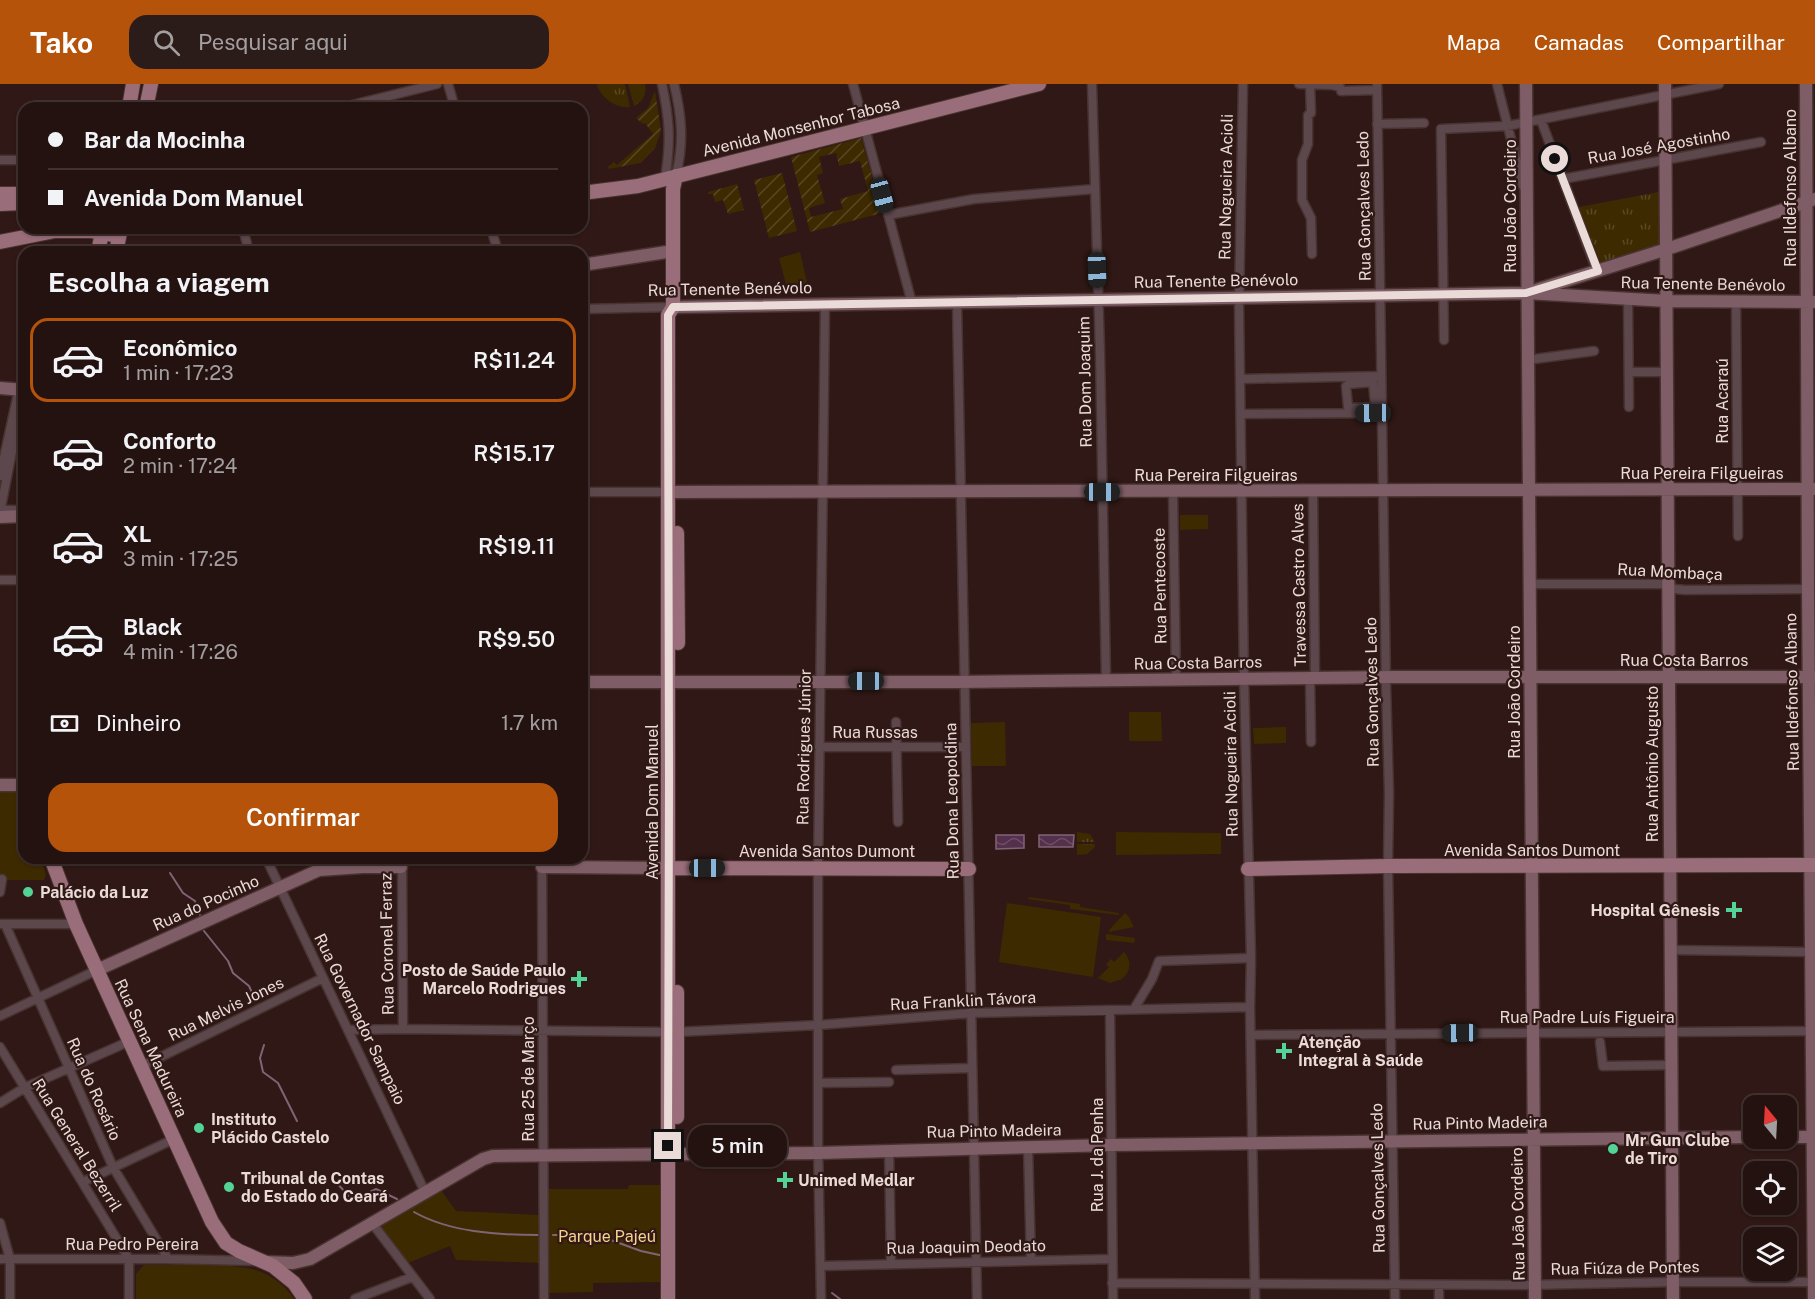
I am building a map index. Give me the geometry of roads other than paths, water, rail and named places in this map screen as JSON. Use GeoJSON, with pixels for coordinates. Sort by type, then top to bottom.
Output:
{"type":"FeatureCollection","features":[{"type":"Feature","properties":{"kind":"main road"},"geometry":{"type":"LineString","coordinates":[[130,102],[133,84]]}},
{"type":"Feature","properties":{"kind":"main road"},"geometry":{"type":"LineString","coordinates":[[147,102],[151,84]]}},
{"type":"Feature","properties":{"kind":"main road","name":"Avenida Monsenhor Tabosa"},"geometry":{"type":"LineString","coordinates":[[671,179],[1039,84]]}},
{"type":"Feature","properties":{"kind":"main road"},"geometry":{"type":"LineString","coordinates":[[588,184],[671,179]]}},
{"type":"Feature","properties":{"kind":"main road"},"geometry":{"type":"LineString","coordinates":[[588,192],[671,179]]}},
{"type":"Feature","properties":{"kind":"main road","name":"Avenida Dom Manuel"},"geometry":{"type":"LineString","coordinates":[[671,179],[673,307],[668,315],[672,492],[673,1155],[677,1299]]}},
{"type":"Feature","properties":{"kind":"main road"},"geometry":{"type":"LineString","coordinates":[[0,194],[18,194]]}},
{"type":"Feature","properties":{"kind":"main road"},"geometry":{"type":"LineString","coordinates":[[0,204],[18,203]]}},
{"type":"Feature","properties":{"kind":"main road"},"geometry":{"type":"LineString","coordinates":[[0,242],[40,234]]}},
{"type":"Feature","properties":{"kind":"main road","name":"Rua Sena Madureira"},"geometry":{"type":"LineString","coordinates":[[53,864],[76,924],[212,1222],[226,1243],[234,1249],[273,1266],[287,1277],[305,1299]]}},
{"type":"Feature","properties":{"kind":"main road","name":"Avenida Santos Dumont"},"geometry":{"type":"LineString","coordinates":[[1248,869],[1388,866],[1813,865]]}},
{"type":"Feature","properties":{"kind":"main road","name":"Avenida Santos Dumont"},"geometry":{"type":"LineString","coordinates":[[673,868],[969,869]]}},
{"type":"Feature","properties":{"kind":"main road","name":"Avenida Dom Manuel"},"geometry":{"type":"LineString","coordinates":[[668,1299],[673,1155]]}},
{"type":"Feature","properties":{"kind":"street"},"geometry":{"type":"LineString","coordinates":[[364,102],[438,84]]}},
{"type":"Feature","properties":{"kind":"street"},"geometry":{"type":"LineString","coordinates":[[448,84],[453,102]]}},
{"type":"Feature","properties":{"kind":"street"},"geometry":{"type":"LineString","coordinates":[[662,84],[669,124],[671,179]]}},
{"type":"Feature","properties":{"kind":"street"},"geometry":{"type":"LineString","coordinates":[[671,179],[681,155],[682,135],[674,84]]}},
{"type":"Feature","properties":{"kind":"street"},"geometry":{"type":"LineString","coordinates":[[853,84],[912,303]]}},
{"type":"Feature","properties":{"kind":"street","name":"Rua Dom Joaquim"},"geometry":{"type":"LineString","coordinates":[[1092,84],[1106,680]]}},
{"type":"Feature","properties":{"kind":"street","name":"Rua Nogueira Acioli"},"geometry":{"type":"LineString","coordinates":[[1243,84],[1240,298],[1254,1299]]}},
{"type":"Feature","properties":{"kind":"street"},"geometry":{"type":"LineString","coordinates":[[1299,84],[1332,85],[1340,87],[1341,91],[1377,87]]}},
{"type":"Feature","properties":{"kind":"street"},"geometry":{"type":"LineString","coordinates":[[1497,84],[1526,195]]}},
{"type":"Feature","properties":{"kind":"street","name":"Rua João Cordeiro"},"geometry":{"type":"LineString","coordinates":[[1526,84],[1535,1299]]}},
{"type":"Feature","properties":{"kind":"street"},"geometry":{"type":"LineString","coordinates":[[1444,340],[1441,129],[1507,126],[1665,89],[1719,84]]}},
{"type":"Feature","properties":{"kind":"street","name":"Rua Ildefonso Albano"},"geometry":{"type":"LineString","coordinates":[[1806,84],[1811,201],[1812,489],[1808,589],[1812,677],[1811,952],[1814,1299]]}},
{"type":"Feature","properties":{"kind":"street"},"geometry":{"type":"LineString","coordinates":[[1310,85],[1311,113],[1308,115],[1308,144],[1302,160],[1302,200],[1311,218],[1312,254]]}},
{"type":"Feature","properties":{"kind":"street","name":"Rua Gonçalves Ledo"},"geometry":{"type":"LineString","coordinates":[[1377,87],[1395,1299]]}},
{"type":"Feature","properties":{"kind":"street","name":"Rua Antônio Augusto"},"geometry":{"type":"LineString","coordinates":[[1665,89],[1673,1299]]}},
{"type":"Feature","properties":{"kind":"street"},"geometry":{"type":"LineString","coordinates":[[1540,120],[1598,271]]}},
{"type":"Feature","properties":{"kind":"street"},"geometry":{"type":"LineString","coordinates":[[1377,124],[1424,123]]}},
{"type":"Feature","properties":{"kind":"street","name":"Rua José Agostinho"},"geometry":{"type":"LineString","coordinates":[[1563,179],[1761,142]]}},
{"type":"Feature","properties":{"kind":"street"},"geometry":{"type":"LineString","coordinates":[[0,159],[18,160]]}},
{"type":"Feature","properties":{"kind":"street"},"geometry":{"type":"LineString","coordinates":[[888,215],[974,199],[1095,189]]}},
{"type":"Feature","properties":{"kind":"street"},"geometry":{"type":"LineString","coordinates":[[1526,293],[1811,201]]}},
{"type":"Feature","properties":{"kind":"street"},"geometry":{"type":"LineString","coordinates":[[588,264],[673,251]]}},
{"type":"Feature","properties":{"kind":"street","name":"Rua Tenente Benévolo"},"geometry":{"type":"LineString","coordinates":[[588,309],[1526,293],[1667,301],[1811,302]]}},
{"type":"Feature","properties":{"kind":"street"},"geometry":{"type":"LineString","coordinates":[[1628,299],[1629,407]]}},
{"type":"Feature","properties":{"kind":"street","name":"Rua Acaraú"},"geometry":{"type":"LineString","coordinates":[[1736,302],[1738,536]]}},
{"type":"Feature","properties":{"kind":"street","name":"Rua Dona Leopoldina"},"geometry":{"type":"LineString","coordinates":[[957,303],[977,1299]]}},
{"type":"Feature","properties":{"kind":"street","name":"Rua Rodrigues Júnior"},"geometry":{"type":"LineString","coordinates":[[821,1299],[818,1153],[818,867],[825,304]]}},
{"type":"Feature","properties":{"kind":"street"},"geometry":{"type":"LineString","coordinates":[[1527,360],[1594,351]]}},
{"type":"Feature","properties":{"kind":"street"},"geometry":{"type":"LineString","coordinates":[[1629,372],[1667,372]]}},
{"type":"Feature","properties":{"kind":"street"},"geometry":{"type":"LineString","coordinates":[[1241,379],[1381,376]]}},
{"type":"Feature","properties":{"kind":"street"},"geometry":{"type":"LineString","coordinates":[[1342,377],[1342,413]]}},
{"type":"Feature","properties":{"kind":"street"},"geometry":{"type":"LineString","coordinates":[[0,388],[18,392]]}},
{"type":"Feature","properties":{"kind":"street"},"geometry":{"type":"LineString","coordinates":[[0,476],[18,408]]}},
{"type":"Feature","properties":{"kind":"street"},"geometry":{"type":"LineString","coordinates":[[1242,414],[1382,412]]}},
{"type":"Feature","properties":{"kind":"street"},"geometry":{"type":"LineString","coordinates":[[18,421],[1,507],[5,510],[18,510]]}},
{"type":"Feature","properties":{"kind":"street","name":"Rua Pereira Filgueiras"},"geometry":{"type":"LineString","coordinates":[[588,492],[960,493],[1812,489]]}},
{"type":"Feature","properties":{"kind":"street","name":"Rua Pentecoste"},"geometry":{"type":"LineString","coordinates":[[1173,491],[1176,680]]}},
{"type":"Feature","properties":{"kind":"street","name":"Travessa Castro Alves"},"geometry":{"type":"LineString","coordinates":[[1311,742],[1313,491]]}},
{"type":"Feature","properties":{"kind":"street"},"geometry":{"type":"LineString","coordinates":[[0,517],[18,516]]}},
{"type":"Feature","properties":{"kind":"street"},"geometry":{"type":"LineString","coordinates":[[0,580],[18,580]]}},
{"type":"Feature","properties":{"kind":"street","name":"Rua Mombaça"},"geometry":{"type":"LineString","coordinates":[[1530,584],[1661,584],[1685,590],[1808,589]]}},
{"type":"Feature","properties":{"kind":"street","name":"Rua Costa Barros"},"geometry":{"type":"LineString","coordinates":[[588,682],[1812,677]]}},
{"type":"Feature","properties":{"kind":"street"},"geometry":{"type":"LineString","coordinates":[[896,722],[898,822]]}},
{"type":"Feature","properties":{"kind":"street","name":"Rua Russas"},"geometry":{"type":"LineString","coordinates":[[819,747],[966,747]]}},
{"type":"Feature","properties":{"kind":"street"},"geometry":{"type":"LineString","coordinates":[[0,785],[18,785]]}},
{"type":"Feature","properties":{"kind":"street","name":"Rua Governador Sampaio"},"geometry":{"type":"LineString","coordinates":[[269,864],[425,1192]]}},
{"type":"Feature","properties":{"kind":"street","name":"Rua do Pocinho"},"geometry":{"type":"LineString","coordinates":[[97,970],[319,870],[392,864]]}},
{"type":"Feature","properties":{"kind":"street","name":"Rua Coronel Ferraz"},"geometry":{"type":"LineString","coordinates":[[402,864],[403,1029]]}},
{"type":"Feature","properties":{"kind":"street","name":"Rua 25 de Março"},"geometry":{"type":"LineString","coordinates":[[542,864],[544,1299]]}},
{"type":"Feature","properties":{"kind":"street","name":"Avenida Santos Dumont"},"geometry":{"type":"LineString","coordinates":[[586,864],[673,868]]}},
{"type":"Feature","properties":{"kind":"street"},"geometry":{"type":"LineString","coordinates":[[0,892],[2,879]]}},
{"type":"Feature","properties":{"kind":"street"},"geometry":{"type":"LineString","coordinates":[[2,924],[70,924]]}},
{"type":"Feature","properties":{"kind":"street","name":"Rua do Rosário"},"geometry":{"type":"LineString","coordinates":[[2,924],[38,997],[113,1167],[168,1259]]}},
{"type":"Feature","properties":{"kind":"street"},"geometry":{"type":"LineString","coordinates":[[1671,950],[1811,952]]}},
{"type":"Feature","properties":{"kind":"street"},"geometry":{"type":"LineString","coordinates":[[1134,1009],[1160,961],[1251,958]]}},
{"type":"Feature","properties":{"kind":"street"},"geometry":{"type":"LineString","coordinates":[[0,1016],[97,970]]}},
{"type":"Feature","properties":{"kind":"street","name":"Rua Melvis Jones"},"geometry":{"type":"LineString","coordinates":[[142,1066],[323,978]]}},
{"type":"Feature","properties":{"kind":"street","name":"Rua Franklin Távora"},"geometry":{"type":"LineString","coordinates":[[348,1030],[673,1032],[818,1025],[972,1013],[1250,1007]]}},
{"type":"Feature","properties":{"kind":"street","name":"Rua J. da Penha"},"geometry":{"type":"LineString","coordinates":[[1110,1010],[1113,1299]]}},
{"type":"Feature","properties":{"kind":"street","name":"Rua Padre Luís Figueira"},"geometry":{"type":"LineString","coordinates":[[1251,1035],[1813,1030]]}},
{"type":"Feature","properties":{"kind":"street"},"geometry":{"type":"LineString","coordinates":[[0,1103],[24,1088],[130,1041]]}},
{"type":"Feature","properties":{"kind":"street"},"geometry":{"type":"LineString","coordinates":[[1600,1042],[1603,1066],[1671,1065]]}},
{"type":"Feature","properties":{"kind":"street","name":"Rua General Bezerril"},"geometry":{"type":"LineString","coordinates":[[0,1047],[129,1259]]}},
{"type":"Feature","properties":{"kind":"street"},"geometry":{"type":"LineString","coordinates":[[896,1070],[972,1068]]}},
{"type":"Feature","properties":{"kind":"street"},"geometry":{"type":"LineString","coordinates":[[819,1083],[889,1082]]}},
{"type":"Feature","properties":{"kind":"street","name":"Rua Pinto Madeira"},"geometry":{"type":"LineString","coordinates":[[264,1262],[293,1263],[310,1259],[488,1157],[818,1153],[1112,1145],[1743,1137]]}},
{"type":"Feature","properties":{"kind":"street"},"geometry":{"type":"LineString","coordinates":[[1797,1137],[1814,1137]]}},
{"type":"Feature","properties":{"kind":"street"},"geometry":{"type":"LineString","coordinates":[[83,1182],[174,1139]]}},
{"type":"Feature","properties":{"kind":"street"},"geometry":{"type":"LineString","coordinates":[[1028,1147],[1031,1261]]}},
{"type":"Feature","properties":{"kind":"street"},"geometry":{"type":"LineString","coordinates":[[890,1150],[891,1264]]}},
{"type":"Feature","properties":{"kind":"street"},"geometry":{"type":"LineString","coordinates":[[0,1223],[10,1259],[10,1299]]}},
{"type":"Feature","properties":{"kind":"street"},"geometry":{"type":"LineString","coordinates":[[372,1223],[430,1299]]}},
{"type":"Feature","properties":{"kind":"street","name":"Rua Pedro Pereira"},"geometry":{"type":"LineString","coordinates":[[0,1259],[168,1259],[264,1262]]}},
{"type":"Feature","properties":{"kind":"street"},"geometry":{"type":"LineString","coordinates":[[129,1259],[129,1299]]}},
{"type":"Feature","properties":{"kind":"street","name":"Rua Joaquim Deodato"},"geometry":{"type":"LineString","coordinates":[[821,1266],[1112,1259]]}},
{"type":"Feature","properties":{"kind":"street"},"geometry":{"type":"LineString","coordinates":[[355,1299],[412,1277]]}},
{"type":"Feature","properties":{"kind":"street","name":"Rua Fiúza de Pontes"},"geometry":{"type":"LineString","coordinates":[[1113,1283],[1535,1285],[1814,1282]]}},
{"type":"Feature","properties":{"kind":"street"},"geometry":{"type":"LineString","coordinates":[[1439,1285],[1439,1299]]}},
{"type":"Feature","properties":{"kind":"water"},"geometry":{"type":"Polygon","coordinates":[[[996,835],[1024,835],[1024,848],[996,849],[996,835]]]}},
{"type":"Feature","properties":{"kind":"water"},"geometry":{"type":"Polygon","coordinates":[[[1039,835],[1074,835],[1073,847],[1039,847],[1039,835]]]}},
{"type":"Feature","properties":{"kind":"waterway"},"geometry":{"type":"LineString","coordinates":[[170,873],[183,893],[195,901],[201,918]]}},
{"type":"Feature","properties":{"kind":"waterway"},"geometry":{"type":"LineString","coordinates":[[204,931],[228,961],[233,973],[249,986],[254,997]]}},
{"type":"Feature","properties":{"kind":"waterway"},"geometry":{"type":"LineString","coordinates":[[264,1045],[260,1058],[263,1072],[278,1083],[297,1121]]}},
{"type":"Feature","properties":{"kind":"waterway"},"geometry":{"type":"LineString","coordinates":[[331,1177],[349,1196],[362,1196],[376,1189],[397,1199]]}},
{"type":"Feature","properties":{"kind":"waterway"},"geometry":{"type":"LineString","coordinates":[[414,1212],[442,1224],[474,1231],[538,1235]]}},
{"type":"Feature","properties":{"kind":"waterway"},"geometry":{"type":"LineString","coordinates":[[553,1235],[580,1235],[608,1239],[641,1251],[664,1256]]}},
{"type":"Feature","properties":{"kind":"waterway"},"geometry":{"type":"LineString","coordinates":[[832,1293],[840,1299]]}},
{"type":"Feature","properties":{"kind":"place","name":"Palácio da Luz"},"geometry":{"type":"Point","coordinates":[28,892]}},
{"type":"Feature","properties":{"kind":"place","name":"Hospital Gênesis"},"geometry":{"type":"Point","coordinates":[1734,910]}},
{"type":"Feature","properties":{"kind":"place","name":"Posto de Saúde Paulo Marcelo Rodrigues"},"geometry":{"type":"Point","coordinates":[579,979]}},
{"type":"Feature","properties":{"kind":"place","name":"Atenção Integral à Saúde"},"geometry":{"type":"Point","coordinates":[1284,1051]}},
{"type":"Feature","properties":{"kind":"place","name":"Instituto Plácido Castelo"},"geometry":{"type":"Point","coordinates":[199,1128]}},
{"type":"Feature","properties":{"kind":"place","name":"Mr Gun Clube de Tiro"},"geometry":{"type":"Point","coordinates":[1613,1149]}},
{"type":"Feature","properties":{"kind":"place","name":"Unimed Medlar"},"geometry":{"type":"Point","coordinates":[785,1180]}},
{"type":"Feature","properties":{"kind":"place","name":"Tribunal de Contas do Estado do Ceará"},"geometry":{"type":"Point","coordinates":[229,1187]}},
{"type":"Feature","properties":{"kind":"park label","name":"Parque Pajeú"},"geometry":{"type":"Point","coordinates":[607,1236]}}]}
